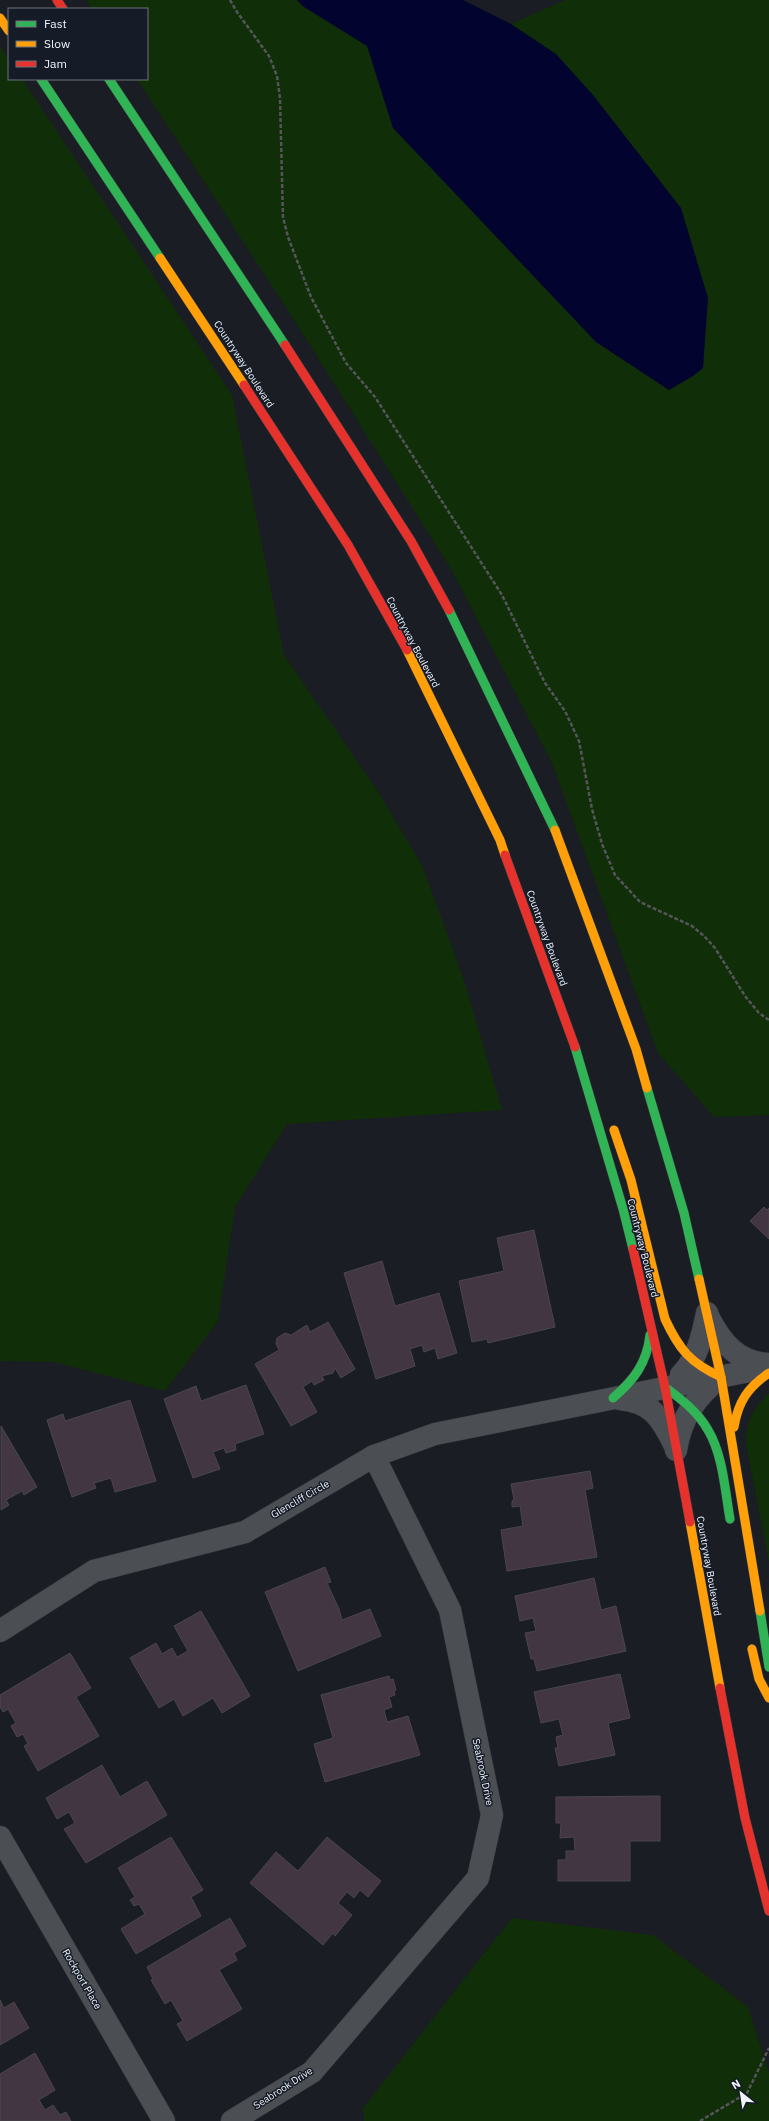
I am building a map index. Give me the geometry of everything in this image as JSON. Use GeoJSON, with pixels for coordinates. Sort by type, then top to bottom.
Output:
{"type":"FeatureCollection","features":[{"type":"Feature","properties":{"kind":"street"},"geometry":{"type":"LineString","coordinates":[[0,18],[8,30]]}},
{"type":"Feature","properties":{"kind":"street","name":"Countryway Boulevard"},"geometry":{"type":"LineString","coordinates":[[42,80],[179,286],[348,545],[410,656],[500,840],[582,1066],[623,1209],[665,1387],[745,1818],[769,1911]]}},
{"type":"Feature","properties":{"kind":"street"},"geometry":{"type":"LineString","coordinates":[[110,80],[338,424],[412,541],[459,629],[551,818],[636,1049],[684,1213],[721,1377],[769,1667]]}},
{"type":"Feature","properties":{"kind":"street"},"geometry":{"type":"LineString","coordinates":[[582,1066],[598,1089]]}},
{"type":"Feature","properties":{"kind":"street"},"geometry":{"type":"LineString","coordinates":[[612,1122],[631,1180],[664,1319],[674,1338],[692,1362],[721,1377]]}},
{"type":"Feature","properties":{"kind":"street","name":"Glencliff Circle"},"geometry":{"type":"LineString","coordinates":[[665,1387],[676,1381],[692,1362],[700,1346],[707,1313]]}},
{"type":"Feature","properties":{"kind":"street","name":"Glencliff Circle"},"geometry":{"type":"LineString","coordinates":[[707,1313],[719,1338],[740,1356],[760,1364],[769,1365]]}},
{"type":"Feature","properties":{"kind":"street"},"geometry":{"type":"LineString","coordinates":[[612,1398],[631,1383],[643,1365],[649,1351],[651,1326]]}},
{"type":"Feature","properties":{"kind":"street","name":"Glencliff Circle"},"geometry":{"type":"LineString","coordinates":[[0,1631],[94,1571],[245,1532],[374,1456],[435,1434],[721,1377],[769,1365]]}},
{"type":"Feature","properties":{"kind":"street"},"geometry":{"type":"LineString","coordinates":[[732,1444],[737,1406],[749,1389],[769,1373]]}},
{"type":"Feature","properties":{"kind":"street","name":"Glencliff Circle"},"geometry":{"type":"LineString","coordinates":[[676,1450],[682,1424],[690,1407],[721,1377]]}},
{"type":"Feature","properties":{"kind":"street"},"geometry":{"type":"LineString","coordinates":[[665,1387],[690,1407],[710,1432],[733,1530]]}},
{"type":"Feature","properties":{"kind":"street","name":"Glencliff Circle"},"geometry":{"type":"LineString","coordinates":[[612,1398],[634,1400],[655,1412],[668,1431],[676,1450]]}},
{"type":"Feature","properties":{"kind":"street","name":"Seabrook Drive"},"geometry":{"type":"LineString","coordinates":[[232,2121],[312,2072],[478,1878],[492,1815],[450,1610],[374,1456]]}},
{"type":"Feature","properties":{"kind":"street"},"geometry":{"type":"LineString","coordinates":[[750,1640],[759,1678],[769,1698]]}},
{"type":"Feature","properties":{"kind":"street","name":"Rockport Place"},"geometry":{"type":"LineString","coordinates":[[0,1837],[164,2121]]}},
{"type":"Feature","properties":{"kind":"path"},"geometry":{"type":"LineString","coordinates":[[230,0],[269,56],[277,76],[280,98],[283,217],[288,238],[311,297],[346,363],[375,397],[502,595],[545,683],[565,711],[579,740],[592,809],[602,844],[615,875],[640,902],[692,926],[704,936],[715,948],[745,996],[759,1013],[769,1020]]}},
{"type":"Feature","properties":{"kind":"path"},"geometry":{"type":"LineString","coordinates":[[700,2121],[747,2092],[769,2048]]}},
{"type":"Feature","properties":{"kind":"green space"},"geometry":{"type":"Polygon","coordinates":[[[86,0],[463,0],[511,24],[565,0],[769,0],[769,1115],[714,1117],[658,1053],[552,763],[451,569],[289,312],[138,80],[148,80],[148,8],[91,8],[86,0]]]}},
{"type":"Feature","properties":{"kind":"green space"},"geometry":{"type":"Polygon","coordinates":[[[0,46],[8,58],[8,80],[23,80],[232,395],[284,655],[377,790],[422,865],[464,980],[502,1110],[287,1124],[235,1207],[218,1321],[165,1391],[54,1362],[0,1361],[0,46]]]}},
{"type":"Feature","properties":{"kind":"green space"},"geometry":{"type":"Polygon","coordinates":[[[769,1393],[769,1563],[746,1444],[746,1436],[754,1410],[769,1393]]]}},
{"type":"Feature","properties":{"kind":"green space"},"geometry":{"type":"Polygon","coordinates":[[[512,1918],[653,1935],[748,2007],[769,2073],[769,2121],[364,2121],[363,2108],[512,1918]]]}},
{"type":"Feature","properties":{"kind":"water"},"geometry":{"type":"Polygon","coordinates":[[[297,0],[463,0],[511,24],[556,54],[593,95],[681,208],[708,298],[703,368],[693,376],[669,390],[596,342],[393,128],[367,46],[304,7],[297,0]]]}},
{"type":"Feature","properties":{"kind":"building"},"geometry":{"type":"Polygon","coordinates":[[[764,1207],[767,1210],[769,1208],[769,1239],[750,1221],[764,1207]]]}},
{"type":"Feature","properties":{"kind":"building"},"geometry":{"type":"Polygon","coordinates":[[[534,1230],[555,1327],[488,1343],[487,1339],[472,1342],[459,1281],[504,1271],[497,1238],[534,1230]]]}},
{"type":"Feature","properties":{"kind":"building"},"geometry":{"type":"Polygon","coordinates":[[[382,1261],[395,1306],[439,1293],[457,1353],[438,1359],[435,1348],[424,1352],[422,1345],[410,1349],[415,1366],[376,1379],[344,1273],[382,1261]]]}},
{"type":"Feature","properties":{"kind":"building"},"geometry":{"type":"Polygon","coordinates":[[[328,1322],[355,1369],[341,1378],[335,1368],[333,1373],[322,1376],[324,1380],[314,1385],[312,1381],[303,1387],[317,1412],[291,1426],[255,1364],[279,1350],[276,1344],[277,1338],[285,1333],[291,1335],[307,1325],[310,1332],[328,1322]]]}},
{"type":"Feature","properties":{"kind":"building"},"geometry":{"type":"Polygon","coordinates":[[[246,1385],[264,1434],[235,1444],[236,1450],[226,1453],[224,1448],[213,1452],[220,1469],[193,1478],[164,1399],[196,1386],[201,1401],[246,1385]]]}},
{"type":"Feature","properties":{"kind":"building"},"geometry":{"type":"Polygon","coordinates":[[[130,1400],[156,1481],[115,1492],[111,1478],[94,1483],[96,1488],[72,1497],[47,1420],[63,1414],[65,1421],[130,1400]]]}},
{"type":"Feature","properties":{"kind":"building"},"geometry":{"type":"Polygon","coordinates":[[[1,1426],[37,1487],[24,1495],[22,1491],[6,1500],[9,1505],[1,1510],[1,1426]]]}},
{"type":"Feature","properties":{"kind":"building"},"geometry":{"type":"Polygon","coordinates":[[[590,1471],[593,1488],[585,1490],[597,1557],[507,1571],[501,1530],[523,1526],[520,1506],[512,1507],[512,1501],[514,1500],[511,1484],[590,1471]]]}},
{"type":"Feature","properties":{"kind":"building"},"geometry":{"type":"Polygon","coordinates":[[[325,1567],[331,1582],[327,1583],[339,1609],[342,1620],[370,1609],[381,1636],[298,1671],[265,1592],[325,1567]]]}},
{"type":"Feature","properties":{"kind":"building"},"geometry":{"type":"Polygon","coordinates":[[[594,1578],[601,1610],[616,1606],[626,1651],[537,1671],[534,1659],[531,1659],[525,1633],[536,1631],[533,1618],[520,1621],[515,1596],[594,1578]]]}},
{"type":"Feature","properties":{"kind":"building"},"geometry":{"type":"Polygon","coordinates":[[[201,1611],[250,1696],[222,1713],[213,1698],[183,1716],[174,1699],[159,1708],[130,1658],[156,1643],[162,1654],[172,1648],[177,1657],[188,1651],[174,1626],[201,1611]]]}},
{"type":"Feature","properties":{"kind":"building"},"geometry":{"type":"Polygon","coordinates":[[[70,1653],[91,1688],[76,1697],[99,1736],[38,1771],[24,1746],[28,1744],[23,1734],[17,1737],[11,1726],[16,1723],[8,1709],[3,1712],[0,1707],[0,1695],[70,1653]]]}},
{"type":"Feature","properties":{"kind":"building"},"geometry":{"type":"Polygon","coordinates":[[[620,1674],[630,1718],[608,1723],[615,1755],[559,1766],[555,1748],[558,1748],[556,1737],[563,1735],[559,1719],[541,1723],[534,1692],[620,1674]]]}},
{"type":"Feature","properties":{"kind":"building"},"geometry":{"type":"Polygon","coordinates":[[[389,1676],[390,1680],[393,1679],[396,1690],[394,1691],[395,1695],[389,1697],[392,1707],[384,1710],[387,1722],[408,1716],[420,1755],[325,1782],[314,1744],[333,1738],[321,1695],[389,1676]]]}},
{"type":"Feature","properties":{"kind":"building"},"geometry":{"type":"Polygon","coordinates":[[[102,1765],[120,1797],[147,1781],[167,1815],[86,1863],[64,1829],[75,1823],[69,1812],[57,1819],[46,1798],[102,1765]]]}},
{"type":"Feature","properties":{"kind":"building"},"geometry":{"type":"Polygon","coordinates":[[[660,1796],[660,1841],[630,1841],[630,1881],[558,1881],[558,1860],[566,1860],[566,1851],[575,1851],[574,1837],[560,1838],[561,1823],[556,1823],[556,1797],[660,1796]]]}},
{"type":"Feature","properties":{"kind":"building"},"geometry":{"type":"Polygon","coordinates":[[[171,1837],[203,1890],[191,1897],[201,1916],[136,1954],[121,1929],[145,1914],[139,1904],[134,1906],[130,1900],[135,1897],[118,1868],[171,1837]]]}},
{"type":"Feature","properties":{"kind":"building"},"geometry":{"type":"Polygon","coordinates":[[[327,1837],[381,1881],[368,1897],[360,1890],[354,1898],[347,1892],[338,1903],[352,1915],[335,1936],[333,1933],[323,1945],[250,1883],[276,1852],[298,1871],[327,1837]]]}},
{"type":"Feature","properties":{"kind":"building"},"geometry":{"type":"Polygon","coordinates":[[[230,1918],[246,1946],[234,1953],[237,1960],[219,1970],[242,2009],[187,2041],[177,2024],[183,2021],[171,2000],[165,2004],[151,1980],[153,1979],[147,1967],[230,1918]]]}},
{"type":"Feature","properties":{"kind":"building"},"geometry":{"type":"Polygon","coordinates":[[[0,2000],[4,2008],[14,2002],[29,2028],[0,2045],[0,2000]]]}},
{"type":"Feature","properties":{"kind":"building"},"geometry":{"type":"Polygon","coordinates":[[[35,2053],[55,2090],[39,2100],[45,2110],[53,2105],[60,2115],[66,2112],[71,2121],[0,2121],[0,2074],[35,2053]]]}},
{"type":"Feature","properties":{"kind":"traffic: fast"},"geometry":{"type":"LineString","coordinates":[[42,80],[160,258]]}},
{"type":"Feature","properties":{"kind":"traffic: fast"},"geometry":{"type":"LineString","coordinates":[[110,80],[285,345]]}},
{"type":"Feature","properties":{"kind":"traffic: fast"},"geometry":{"type":"LineString","coordinates":[[449,610],[555,830]]}},
{"type":"Feature","properties":{"kind":"traffic: fast"},"geometry":{"type":"LineString","coordinates":[[575,1047],[623,1209],[633,1249]]}},
{"type":"Feature","properties":{"kind":"traffic: fast"},"geometry":{"type":"LineString","coordinates":[[647,1088],[684,1213],[699,1279]]}},
{"type":"Feature","properties":{"kind":"traffic: fast"},"geometry":{"type":"LineString","coordinates":[[613,1398],[633,1378],[643,1362],[650,1335]]}},
{"type":"Feature","properties":{"kind":"traffic: fast"},"geometry":{"type":"LineString","coordinates":[[665,1387],[683,1401],[699,1417],[713,1440],[723,1473],[730,1519]]}},
{"type":"Feature","properties":{"kind":"traffic: fast"},"geometry":{"type":"LineString","coordinates":[[760,1611],[769,1667]]}},
{"type":"Feature","properties":{"kind":"traffic: slow"},"geometry":{"type":"LineString","coordinates":[[0,18],[8,30]]}},
{"type":"Feature","properties":{"kind":"traffic: slow"},"geometry":{"type":"LineString","coordinates":[[160,258],[244,385]]}},
{"type":"Feature","properties":{"kind":"traffic: slow"},"geometry":{"type":"LineString","coordinates":[[407,650],[500,840],[505,855]]}},
{"type":"Feature","properties":{"kind":"traffic: slow"},"geometry":{"type":"LineString","coordinates":[[555,830],[636,1049],[647,1088]]}},
{"type":"Feature","properties":{"kind":"traffic: slow"},"geometry":{"type":"LineString","coordinates":[[614,1130],[631,1180],[665,1319],[675,1339],[687,1354],[701,1366],[721,1377]]}},
{"type":"Feature","properties":{"kind":"traffic: slow"},"geometry":{"type":"LineString","coordinates":[[699,1279],[721,1377],[760,1611]]}},
{"type":"Feature","properties":{"kind":"traffic: slow"},"geometry":{"type":"LineString","coordinates":[[734,1427],[738,1410],[745,1396],[755,1384],[769,1373]]}},
{"type":"Feature","properties":{"kind":"traffic: slow"},"geometry":{"type":"LineString","coordinates":[[690,1522],[720,1688]]}},
{"type":"Feature","properties":{"kind":"traffic: slow"},"geometry":{"type":"LineString","coordinates":[[752,1649],[759,1679],[769,1698]]}},
{"type":"Feature","properties":{"kind":"traffic: jam"},"geometry":{"type":"LineString","coordinates":[[57,0],[62,8]]}},
{"type":"Feature","properties":{"kind":"traffic: jam"},"geometry":{"type":"LineString","coordinates":[[285,345],[411,541],[449,610]]}},
{"type":"Feature","properties":{"kind":"traffic: jam"},"geometry":{"type":"LineString","coordinates":[[244,385],[348,545],[407,650]]}},
{"type":"Feature","properties":{"kind":"traffic: jam"},"geometry":{"type":"LineString","coordinates":[[505,855],[575,1047]]}},
{"type":"Feature","properties":{"kind":"traffic: jam"},"geometry":{"type":"LineString","coordinates":[[633,1249],[665,1387],[690,1522]]}},
{"type":"Feature","properties":{"kind":"traffic: jam"},"geometry":{"type":"LineString","coordinates":[[720,1688],[745,1818],[769,1911]]}}]}
